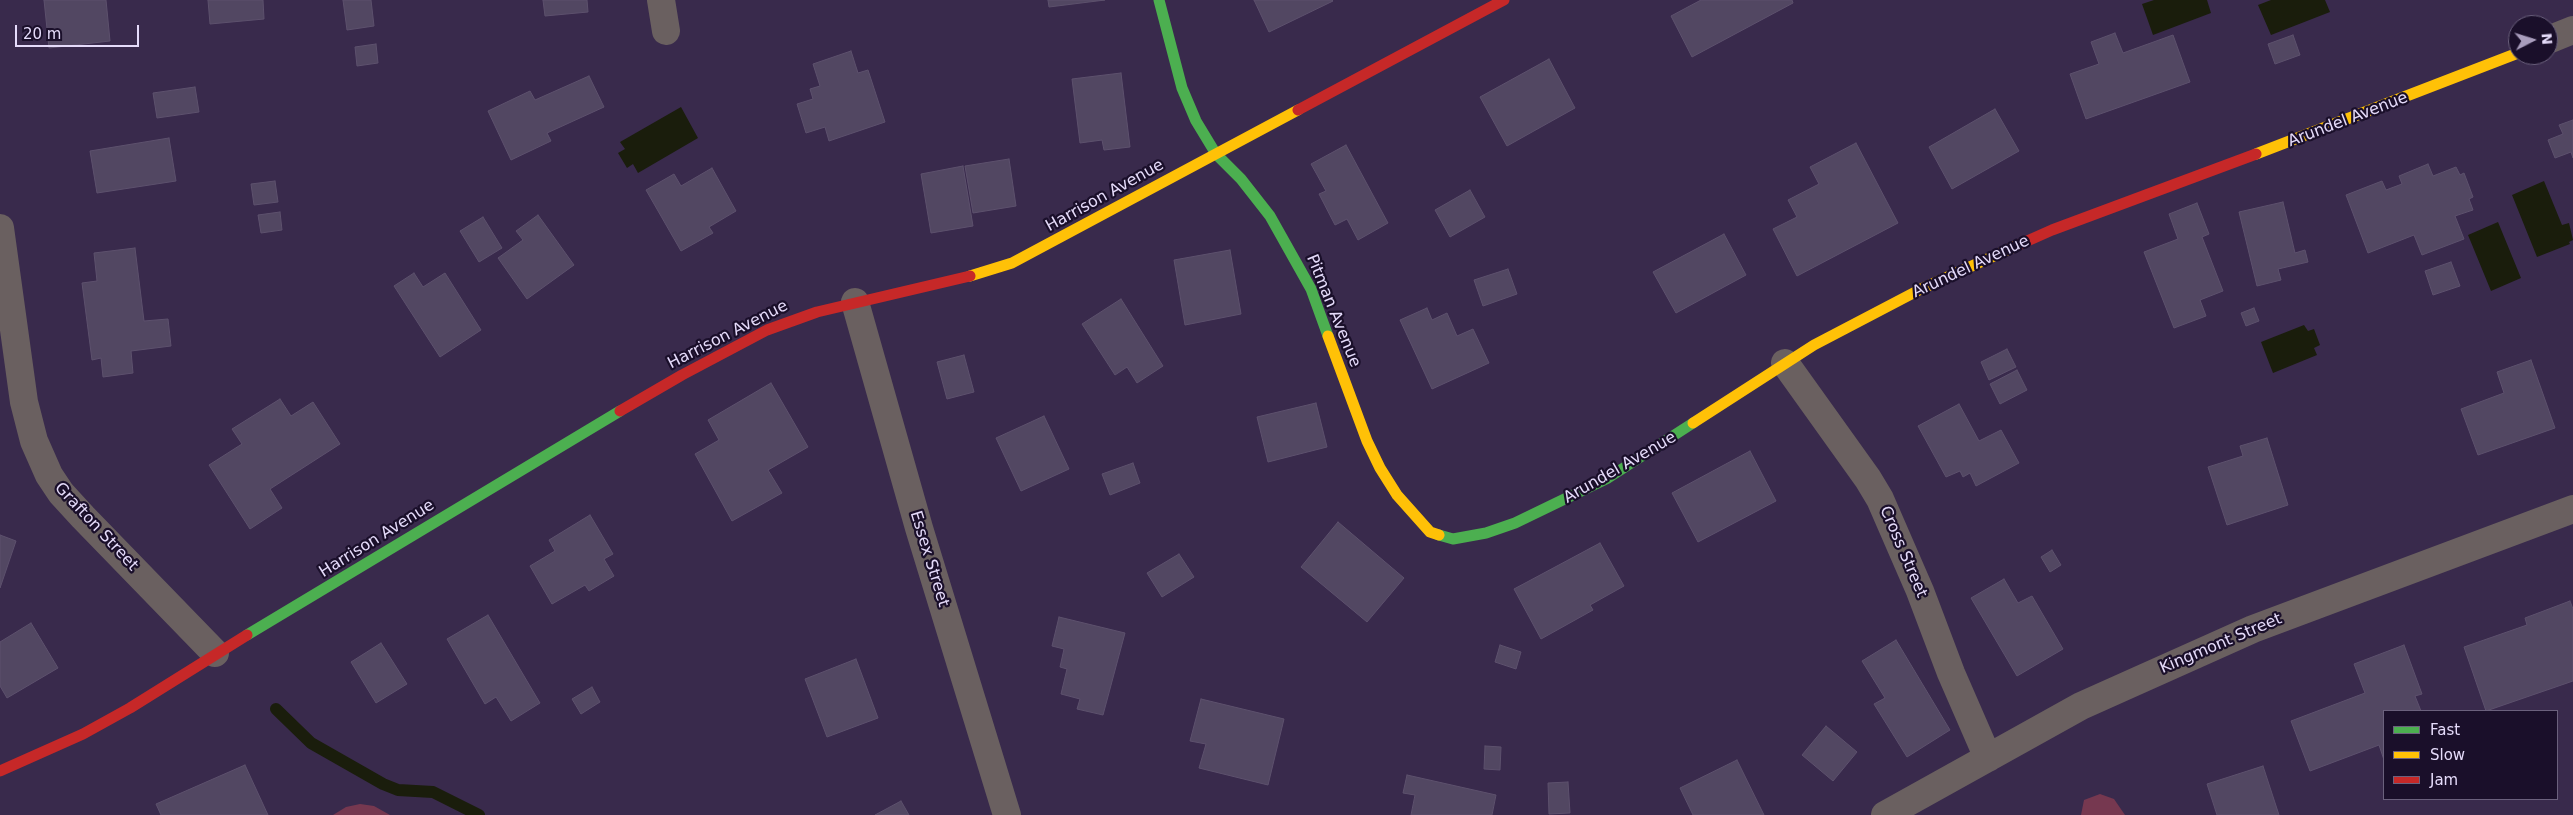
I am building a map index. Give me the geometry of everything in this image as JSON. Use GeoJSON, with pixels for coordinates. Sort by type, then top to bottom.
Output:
{"type":"FeatureCollection","features":[{"type":"Feature","properties":{"kind":"street"},"geometry":{"type":"LineString","coordinates":[[662,0],[666,31]]}},
{"type":"Feature","properties":{"kind":"street","name":"Pitman Avenue"},"geometry":{"type":"LineString","coordinates":[[1159,0],[1182,88],[1196,122],[1216,154],[1241,179],[1270,216],[1292,253],[1311,289],[1367,441],[1396,495],[1430,532],[1453,538]]}},
{"type":"Feature","properties":{"kind":"street","name":"Harrison Avenue"},"geometry":{"type":"LineString","coordinates":[[0,771],[83,734],[130,708],[215,653],[293,609],[485,491],[682,375],[768,330],[804,316],[855,302],[972,276],[1012,263],[1036,252],[1504,0]]}},
{"type":"Feature","properties":{"kind":"street"},"geometry":{"type":"LineString","coordinates":[[2558,36],[2573,30]]}},
{"type":"Feature","properties":{"kind":"street","name":"Arundel Avenue"},"geometry":{"type":"LineString","coordinates":[[1453,538],[1486,532],[1515,523],[1608,478],[1785,363],[1921,289],[2052,230],[2376,110],[2508,57]]}},
{"type":"Feature","properties":{"kind":"street","name":"Grafton Street"},"geometry":{"type":"LineString","coordinates":[[0,228],[24,402],[34,441],[48,475],[60,493],[215,653]]}},
{"type":"Feature","properties":{"kind":"street","name":"Essex Street"},"geometry":{"type":"LineString","coordinates":[[855,302],[919,528],[1007,815]]}},
{"type":"Feature","properties":{"kind":"street","name":"Cross Street"},"geometry":{"type":"LineString","coordinates":[[1785,363],[1859,466],[1880,499],[1920,591],[1951,673],[1988,758]]}},
{"type":"Feature","properties":{"kind":"street","name":"Kingmont Street"},"geometry":{"type":"LineString","coordinates":[[1886,815],[2081,706],[2253,629],[2573,509]]}},
{"type":"Feature","properties":{"kind":"shaded area"},"geometry":{"type":"Polygon","coordinates":[[[2154,0],[2207,0],[2211,13],[2153,35],[2142,4],[2154,0]]]}},
{"type":"Feature","properties":{"kind":"shaded area"},"geometry":{"type":"Polygon","coordinates":[[[2271,0],[2325,0],[2330,12],[2271,35],[2258,5],[2271,0]]]}},
{"type":"Feature","properties":{"kind":"shaded area"},"geometry":{"type":"Polygon","coordinates":[[[681,107],[698,138],[638,173],[633,164],[627,168],[618,153],[625,149],[620,142],[681,107]]]}},
{"type":"Feature","properties":{"kind":"shaded area"},"geometry":{"type":"Polygon","coordinates":[[[2544,181],[2562,225],[2569,223],[2573,240],[2569,242],[2570,244],[2537,257],[2512,195],[2544,181]]]}},
{"type":"Feature","properties":{"kind":"shaded area"},"geometry":{"type":"Polygon","coordinates":[[[2498,222],[2521,278],[2491,291],[2468,235],[2498,222]]]}},
{"type":"Feature","properties":{"kind":"shaded area"},"geometry":{"type":"Polygon","coordinates":[[[2304,325],[2308,331],[2314,329],[2320,345],[2314,348],[2317,355],[2273,373],[2261,342],[2304,325]]]}},
{"type":"Feature","properties":{"kind":"shaded area"},"geometry":{"type":"Polygon","coordinates":[[[2100,794],[2114,799],[2125,815],[2081,815],[2084,800],[2100,794]]]}},
{"type":"Feature","properties":{"kind":"shaded area"},"geometry":{"type":"Polygon","coordinates":[[[360,804],[374,806],[390,815],[333,815],[346,807],[360,804]]]}},
{"type":"Feature","properties":{"kind":"building"},"geometry":{"type":"Polygon","coordinates":[[[44,0],[106,0],[110,41],[49,48],[44,0]]]}},
{"type":"Feature","properties":{"kind":"building"},"geometry":{"type":"Polygon","coordinates":[[[208,0],[263,0],[264,19],[210,24],[208,0]]]}},
{"type":"Feature","properties":{"kind":"building"},"geometry":{"type":"Polygon","coordinates":[[[343,0],[371,0],[374,26],[347,30],[343,0]]]}},
{"type":"Feature","properties":{"kind":"building"},"geometry":{"type":"Polygon","coordinates":[[[543,0],[587,0],[588,12],[545,16],[543,0]]]}},
{"type":"Feature","properties":{"kind":"building"},"geometry":{"type":"Polygon","coordinates":[[[1048,0],[1105,0],[1049,7],[1048,0]]]}},
{"type":"Feature","properties":{"kind":"building"},"geometry":{"type":"Polygon","coordinates":[[[1254,0],[1332,0],[1333,1],[1269,32],[1254,0]]]}},
{"type":"Feature","properties":{"kind":"building"},"geometry":{"type":"Polygon","coordinates":[[[1701,0],[1792,0],[1793,3],[1692,57],[1671,16],[1701,0]]]}},
{"type":"Feature","properties":{"kind":"building"},"geometry":{"type":"Polygon","coordinates":[[[2115,33],[2123,53],[2173,35],[2190,82],[2086,119],[2070,74],[2099,64],[2091,42],[2115,33]]]}},
{"type":"Feature","properties":{"kind":"building"},"geometry":{"type":"Polygon","coordinates":[[[2293,35],[2300,55],[2275,64],[2268,44],[2293,35]]]}},
{"type":"Feature","properties":{"kind":"building"},"geometry":{"type":"Polygon","coordinates":[[[376,44],[378,63],[357,66],[355,47],[376,44]]]}},
{"type":"Feature","properties":{"kind":"building"},"geometry":{"type":"Polygon","coordinates":[[[851,51],[858,73],[868,70],[885,122],[829,141],[825,127],[806,133],[797,104],[813,99],[810,89],[820,86],[813,64],[851,51]]]}},
{"type":"Feature","properties":{"kind":"building"},"geometry":{"type":"Polygon","coordinates":[[[1549,59],[1575,108],[1507,146],[1480,97],[1549,59]]]}},
{"type":"Feature","properties":{"kind":"building"},"geometry":{"type":"Polygon","coordinates":[[[1121,73],[1130,147],[1104,150],[1102,140],[1080,143],[1072,79],[1121,73]]]}},
{"type":"Feature","properties":{"kind":"building"},"geometry":{"type":"Polygon","coordinates":[[[589,76],[604,107],[547,133],[551,141],[511,160],[488,111],[530,91],[535,100],[589,76]]]}},
{"type":"Feature","properties":{"kind":"building"},"geometry":{"type":"Polygon","coordinates":[[[195,87],[199,112],[157,118],[153,93],[195,87]]]}},
{"type":"Feature","properties":{"kind":"building"},"geometry":{"type":"Polygon","coordinates":[[[1995,109],[2019,151],[1952,189],[1929,147],[1995,109]]]}},
{"type":"Feature","properties":{"kind":"building"},"geometry":{"type":"Polygon","coordinates":[[[2573,120],[2573,158],[2571,152],[2555,158],[2548,140],[2563,134],[2559,125],[2573,120]]]}},
{"type":"Feature","properties":{"kind":"building"},"geometry":{"type":"Polygon","coordinates":[[[169,138],[176,181],[97,193],[90,151],[169,138]]]}},
{"type":"Feature","properties":{"kind":"building"},"geometry":{"type":"Polygon","coordinates":[[[1856,143],[1898,223],[1797,276],[1773,229],[1797,217],[1788,200],[1819,184],[1810,167],[1856,143]]]}},
{"type":"Feature","properties":{"kind":"building"},"geometry":{"type":"Polygon","coordinates":[[[1346,145],[1388,223],[1358,240],[1347,219],[1335,225],[1319,194],[1326,191],[1311,164],[1346,145]]]}},
{"type":"Feature","properties":{"kind":"building"},"geometry":{"type":"Polygon","coordinates":[[[1009,159],[1016,206],[973,213],[965,166],[1009,159]]]}},
{"type":"Feature","properties":{"kind":"building"},"geometry":{"type":"Polygon","coordinates":[[[2428,164],[2433,176],[2456,167],[2460,175],[2464,173],[2473,197],[2469,199],[2473,210],[2455,216],[2464,239],[2422,255],[2414,235],[2368,253],[2346,195],[2382,181],[2386,190],[2402,184],[2399,176],[2428,164]]]}},
{"type":"Feature","properties":{"kind":"building"},"geometry":{"type":"Polygon","coordinates":[[[963,166],[973,226],[931,233],[921,174],[963,166]]]}},
{"type":"Feature","properties":{"kind":"building"},"geometry":{"type":"Polygon","coordinates":[[[712,168],[736,211],[709,227],[713,233],[681,251],[646,190],[674,174],[681,186],[712,168]]]}},
{"type":"Feature","properties":{"kind":"building"},"geometry":{"type":"Polygon","coordinates":[[[275,181],[278,202],[254,205],[251,184],[275,181]]]}},
{"type":"Feature","properties":{"kind":"building"},"geometry":{"type":"Polygon","coordinates":[[[1470,190],[1485,217],[1450,237],[1435,210],[1470,190]]]}},
{"type":"Feature","properties":{"kind":"building"},"geometry":{"type":"Polygon","coordinates":[[[2283,202],[2295,253],[2305,250],[2308,262],[2278,269],[2281,280],[2257,286],[2239,212],[2283,202]]]}},
{"type":"Feature","properties":{"kind":"building"},"geometry":{"type":"Polygon","coordinates":[[[2197,203],[2209,234],[2202,237],[2223,291],[2200,300],[2206,316],[2174,328],[2144,252],[2178,239],[2169,214],[2197,203]]]}},
{"type":"Feature","properties":{"kind":"building"},"geometry":{"type":"Polygon","coordinates":[[[280,212],[282,230],[261,233],[258,215],[280,212]]]}},
{"type":"Feature","properties":{"kind":"building"},"geometry":{"type":"Polygon","coordinates":[[[538,215],[574,265],[527,299],[498,258],[523,240],[516,231],[538,215]]]}},
{"type":"Feature","properties":{"kind":"building"},"geometry":{"type":"Polygon","coordinates":[[[483,217],[502,248],[479,262],[460,231],[483,217]]]}},
{"type":"Feature","properties":{"kind":"building"},"geometry":{"type":"Polygon","coordinates":[[[1724,234],[1746,275],[1676,313],[1653,272],[1724,234]]]}},
{"type":"Feature","properties":{"kind":"building"},"geometry":{"type":"Polygon","coordinates":[[[135,248],[144,321],[168,319],[171,346],[131,351],[133,373],[103,377],[101,358],[92,360],[82,283],[97,281],[94,253],[135,248]]]}},
{"type":"Feature","properties":{"kind":"building"},"geometry":{"type":"Polygon","coordinates":[[[1230,250],[1241,314],[1185,325],[1174,260],[1230,250]]]}},
{"type":"Feature","properties":{"kind":"building"},"geometry":{"type":"Polygon","coordinates":[[[2451,262],[2460,286],[2433,295],[2425,271],[2451,262]]]}},
{"type":"Feature","properties":{"kind":"building"},"geometry":{"type":"Polygon","coordinates":[[[1508,269],[1517,294],[1483,306],[1474,280],[1508,269]]]}},
{"type":"Feature","properties":{"kind":"building"},"geometry":{"type":"Polygon","coordinates":[[[414,273],[423,287],[445,273],[481,330],[440,357],[394,286],[414,273]]]}},
{"type":"Feature","properties":{"kind":"building"},"geometry":{"type":"Polygon","coordinates":[[[1121,299],[1163,366],[1137,383],[1127,367],[1115,375],[1082,324],[1121,299]]]}},
{"type":"Feature","properties":{"kind":"building"},"geometry":{"type":"Polygon","coordinates":[[[1427,308],[1432,320],[1447,313],[1457,336],[1473,329],[1489,363],[1432,389],[1400,320],[1427,308]]]}},
{"type":"Feature","properties":{"kind":"building"},"geometry":{"type":"Polygon","coordinates":[[[2254,308],[2259,321],[2246,326],[2241,313],[2254,308]]]}},
{"type":"Feature","properties":{"kind":"building"},"geometry":{"type":"Polygon","coordinates":[[[2007,349],[2016,367],[1989,380],[1981,362],[2007,349]]]}},
{"type":"Feature","properties":{"kind":"building"},"geometry":{"type":"Polygon","coordinates":[[[964,355],[974,392],[947,399],[937,362],[964,355]]]}},
{"type":"Feature","properties":{"kind":"building"},"geometry":{"type":"Polygon","coordinates":[[[2531,360],[2555,428],[2478,455],[2461,409],[2504,393],[2497,372],[2531,360]]]}},
{"type":"Feature","properties":{"kind":"building"},"geometry":{"type":"Polygon","coordinates":[[[2017,370],[2027,390],[2000,404],[1990,384],[2017,370]]]}},
{"type":"Feature","properties":{"kind":"building"},"geometry":{"type":"Polygon","coordinates":[[[771,383],[808,447],[768,470],[782,493],[732,521],[695,454],[719,440],[708,420],[771,383]]]}},
{"type":"Feature","properties":{"kind":"building"},"geometry":{"type":"Polygon","coordinates":[[[280,399],[291,416],[313,402],[340,444],[270,489],[282,508],[250,529],[209,465],[242,444],[232,429],[280,399]]]}},
{"type":"Feature","properties":{"kind":"building"},"geometry":{"type":"Polygon","coordinates":[[[1316,403],[1327,447],[1268,462],[1257,417],[1316,403]]]}},
{"type":"Feature","properties":{"kind":"building"},"geometry":{"type":"Polygon","coordinates":[[[1959,404],[1979,441],[2001,430],[2019,463],[1976,486],[1970,473],[1963,477],[1960,471],[1946,477],[1918,426],[1959,404]]]}},
{"type":"Feature","properties":{"kind":"building"},"geometry":{"type":"Polygon","coordinates":[[[1044,416],[1069,469],[1021,491],[996,438],[1044,416]]]}},
{"type":"Feature","properties":{"kind":"building"},"geometry":{"type":"Polygon","coordinates":[[[2267,438],[2288,505],[2227,525],[2208,467],[2243,456],[2240,446],[2267,438]]]}},
{"type":"Feature","properties":{"kind":"building"},"geometry":{"type":"Polygon","coordinates":[[[1750,451],[1776,501],[1698,542],[1672,493],[1750,451]]]}},
{"type":"Feature","properties":{"kind":"building"},"geometry":{"type":"Polygon","coordinates":[[[1133,463],[1140,483],[1110,495],[1102,474],[1133,463]]]}},
{"type":"Feature","properties":{"kind":"building"},"geometry":{"type":"Polygon","coordinates":[[[590,515],[613,554],[604,559],[614,576],[589,591],[585,585],[552,604],[530,566],[555,551],[549,540],[590,515]]]}},
{"type":"Feature","properties":{"kind":"building"},"geometry":{"type":"Polygon","coordinates":[[[1338,522],[1404,578],[1367,622],[1301,567],[1338,522]]]}},
{"type":"Feature","properties":{"kind":"building"},"geometry":{"type":"Polygon","coordinates":[[[0,535],[16,541],[0,588],[0,535]]]}},
{"type":"Feature","properties":{"kind":"building"},"geometry":{"type":"Polygon","coordinates":[[[1600,543],[1624,586],[1590,605],[1593,610],[1541,639],[1514,589],[1600,543]]]}},
{"type":"Feature","properties":{"kind":"building"},"geometry":{"type":"Polygon","coordinates":[[[2052,550],[2061,565],[2050,572],[2041,557],[2052,550]]]}},
{"type":"Feature","properties":{"kind":"building"},"geometry":{"type":"Polygon","coordinates":[[[1179,554],[1194,577],[1162,597],[1147,573],[1179,554]]]}},
{"type":"Feature","properties":{"kind":"building"},"geometry":{"type":"Polygon","coordinates":[[[2004,579],[2018,603],[2032,596],[2063,649],[2017,676],[1971,598],[2004,579]]]}},
{"type":"Feature","properties":{"kind":"building"},"geometry":{"type":"Polygon","coordinates":[[[2570,601],[2573,609],[2573,681],[2486,710],[2464,647],[2527,625],[2525,618],[2570,601]]]}},
{"type":"Feature","properties":{"kind":"building"},"geometry":{"type":"Polygon","coordinates":[[[488,615],[540,703],[511,721],[496,697],[485,704],[447,639],[488,615]]]}},
{"type":"Feature","properties":{"kind":"building"},"geometry":{"type":"Polygon","coordinates":[[[1059,617],[1125,633],[1103,715],[1077,709],[1080,699],[1061,694],[1067,669],[1060,667],[1064,649],[1052,646],[1059,617]]]}},
{"type":"Feature","properties":{"kind":"building"},"geometry":{"type":"Polygon","coordinates":[[[31,623],[58,668],[7,698],[0,686],[0,642],[31,623]]]}},
{"type":"Feature","properties":{"kind":"building"},"geometry":{"type":"Polygon","coordinates":[[[1896,640],[1950,730],[1907,757],[1874,704],[1885,698],[1862,661],[1896,640]]]}},
{"type":"Feature","properties":{"kind":"building"},"geometry":{"type":"Polygon","coordinates":[[[381,643],[407,684],[376,703],[351,662],[381,643]]]}},
{"type":"Feature","properties":{"kind":"building"},"geometry":{"type":"Polygon","coordinates":[[[1500,645],[1521,652],[1516,669],[1495,662],[1500,645]]]}},
{"type":"Feature","properties":{"kind":"building"},"geometry":{"type":"Polygon","coordinates":[[[2404,645],[2422,694],[2415,696],[2421,710],[2383,710],[2383,757],[2379,745],[2310,771],[2291,721],[2365,693],[2354,664],[2404,645]]]}},
{"type":"Feature","properties":{"kind":"building"},"geometry":{"type":"Polygon","coordinates":[[[856,659],[878,718],[827,737],[805,679],[856,659]]]}},
{"type":"Feature","properties":{"kind":"building"},"geometry":{"type":"Polygon","coordinates":[[[592,687],[600,702],[581,714],[572,699],[592,687]]]}},
{"type":"Feature","properties":{"kind":"building"},"geometry":{"type":"Polygon","coordinates":[[[1201,699],[1284,719],[1268,785],[1199,768],[1206,744],[1190,741],[1201,699]]]}},
{"type":"Feature","properties":{"kind":"building"},"geometry":{"type":"Polygon","coordinates":[[[1826,726],[1857,752],[1833,781],[1802,755],[1826,726]]]}},
{"type":"Feature","properties":{"kind":"building"},"geometry":{"type":"Polygon","coordinates":[[[1485,746],[1501,747],[1500,770],[1484,769],[1485,746]]]}},
{"type":"Feature","properties":{"kind":"building"},"geometry":{"type":"Polygon","coordinates":[[[1737,760],[1764,815],[1693,815],[1680,788],[1737,760]]]}},
{"type":"Feature","properties":{"kind":"building"},"geometry":{"type":"Polygon","coordinates":[[[245,765],[268,815],[161,815],[156,804],[245,765]]]}},
{"type":"Feature","properties":{"kind":"building"},"geometry":{"type":"Polygon","coordinates":[[[2263,766],[2279,815],[2217,815],[2207,784],[2263,766]]]}},
{"type":"Feature","properties":{"kind":"building"},"geometry":{"type":"Polygon","coordinates":[[[1407,775],[1496,795],[1492,815],[1411,815],[1415,795],[1403,793],[1407,775]]]}},
{"type":"Feature","properties":{"kind":"building"},"geometry":{"type":"Polygon","coordinates":[[[1568,782],[1570,813],[1549,814],[1548,783],[1568,782]]]}},
{"type":"Feature","properties":{"kind":"building"},"geometry":{"type":"Polygon","coordinates":[[[901,801],[909,815],[875,815],[901,801]]]}},
{"type":"Feature","properties":{"kind":"waterway"},"geometry":{"type":"LineString","coordinates":[[276,709],[311,743],[383,784],[398,790],[433,792],[479,815]]}},
{"type":"Feature","properties":{"kind":"traffic: fast"},"geometry":{"type":"LineString","coordinates":[[1159,0],[1182,88],[1196,121],[1216,154],[1241,179],[1270,216],[1311,289],[1328,336]]}},
{"type":"Feature","properties":{"kind":"traffic: fast"},"geometry":{"type":"LineString","coordinates":[[247,635],[620,411]]}},
{"type":"Feature","properties":{"kind":"traffic: fast"},"geometry":{"type":"LineString","coordinates":[[1439,535],[1453,539],[1486,533],[1515,523],[1608,478],[1693,423]]}},
{"type":"Feature","properties":{"kind":"traffic: slow"},"geometry":{"type":"LineString","coordinates":[[2256,154],[2508,57]]}},
{"type":"Feature","properties":{"kind":"traffic: slow"},"geometry":{"type":"LineString","coordinates":[[970,276],[1012,263],[1298,110]]}},
{"type":"Feature","properties":{"kind":"traffic: slow"},"geometry":{"type":"LineString","coordinates":[[1693,423],[1814,345],[1921,289],[2016,246]]}},
{"type":"Feature","properties":{"kind":"traffic: slow"},"geometry":{"type":"LineString","coordinates":[[1328,336],[1367,441],[1380,468],[1397,495],[1430,532],[1439,535]]}},
{"type":"Feature","properties":{"kind":"traffic: jam"},"geometry":{"type":"LineString","coordinates":[[1298,110],[1504,0]]}},
{"type":"Feature","properties":{"kind":"traffic: jam"},"geometry":{"type":"LineString","coordinates":[[2016,246],[2052,230],[2256,154]]}},
{"type":"Feature","properties":{"kind":"traffic: jam"},"geometry":{"type":"LineString","coordinates":[[620,411],[682,375],[767,330],[817,312],[970,276]]}},
{"type":"Feature","properties":{"kind":"traffic: jam"},"geometry":{"type":"LineString","coordinates":[[0,771],[83,734],[130,708],[247,635]]}}]}
